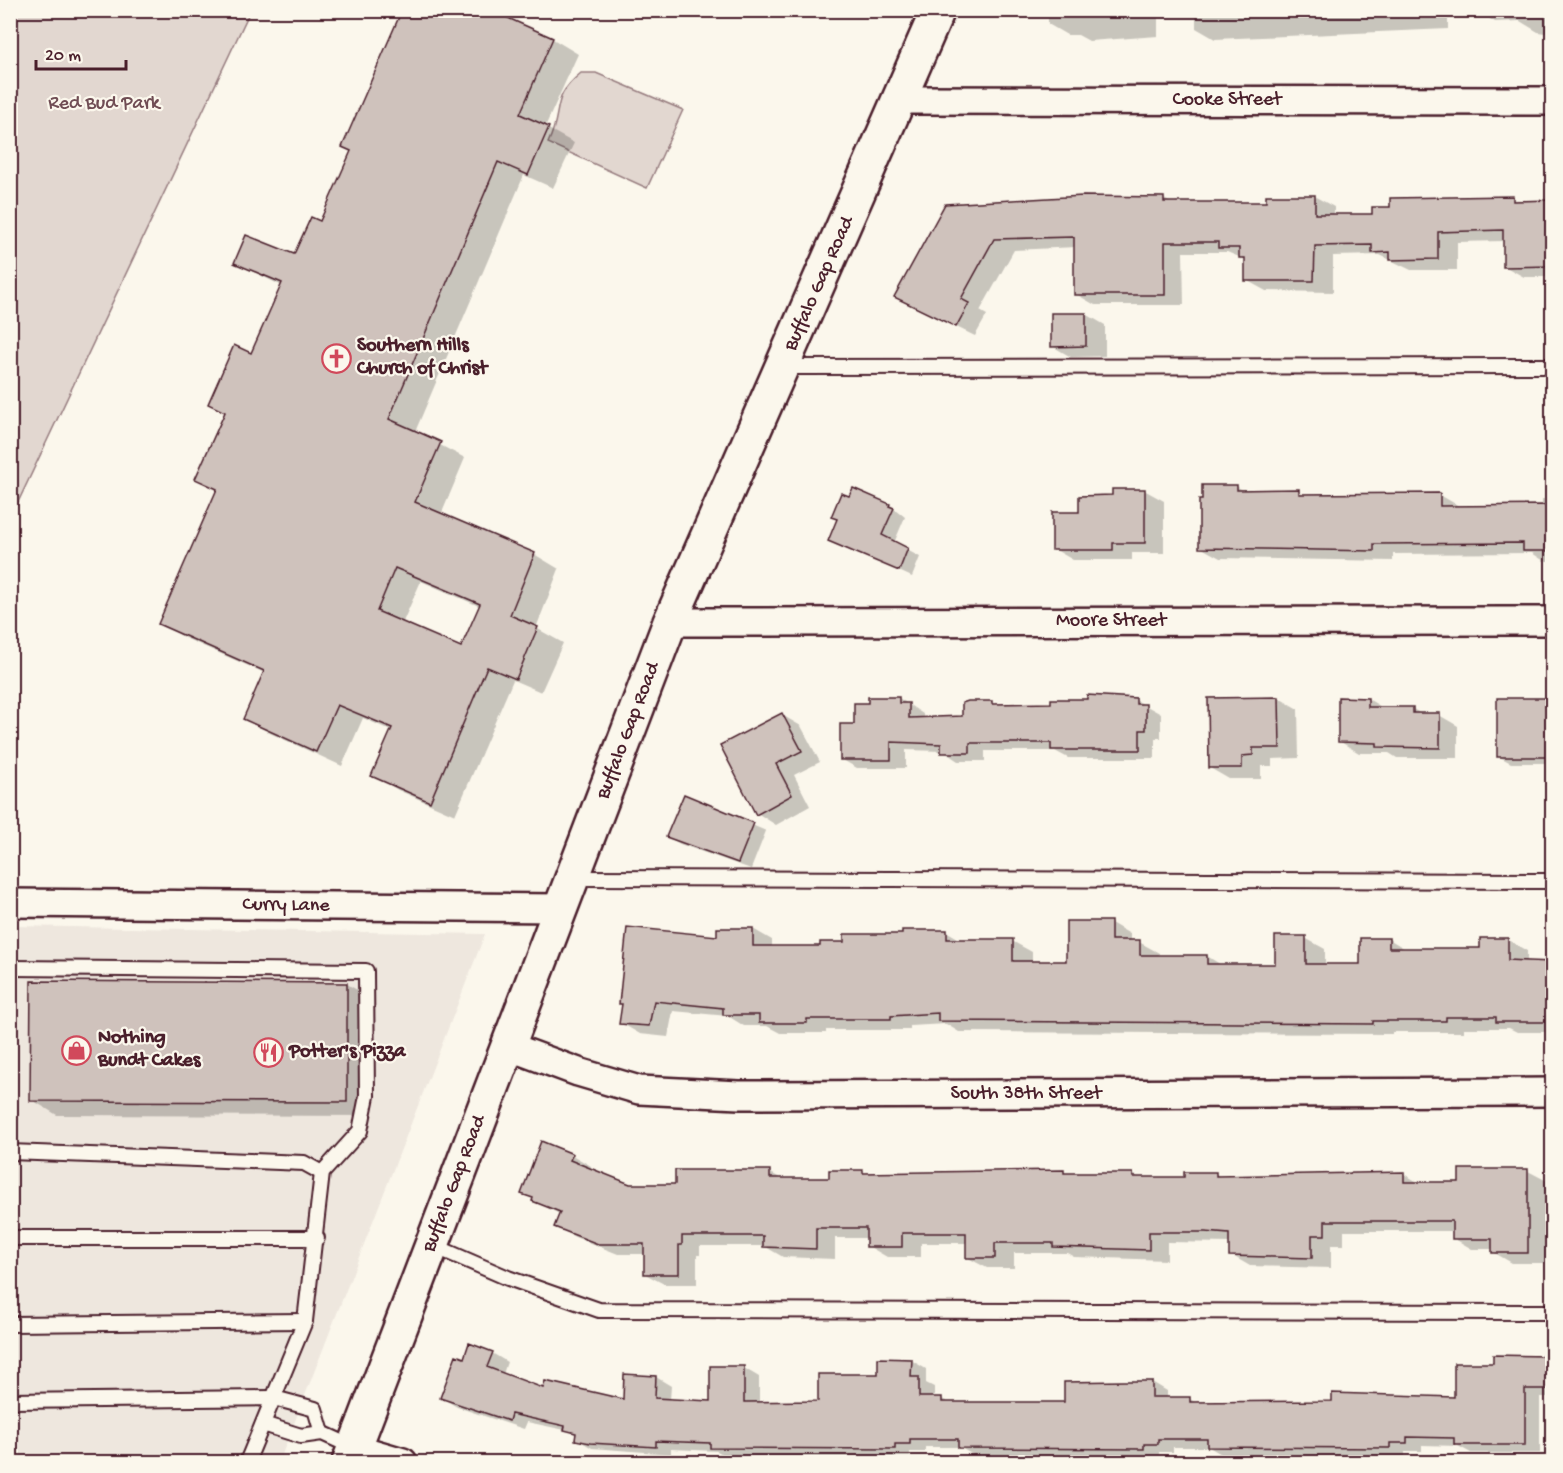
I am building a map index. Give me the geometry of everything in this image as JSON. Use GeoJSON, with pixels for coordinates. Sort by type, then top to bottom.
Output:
{"type":"FeatureCollection","features":[{"type":"Feature","properties":{"kind":"main road","name":"Buffalo Gap Road"},"geometry":{"type":"LineString","coordinates":[[352,1455],[670,622],[901,100],[938,10]]}},
{"type":"Feature","properties":{"kind":"street","name":"Cooke Street"},"geometry":{"type":"LineString","coordinates":[[901,100],[1552,101]]}},
{"type":"Feature","properties":{"kind":"street","name":"Moore Street"},"geometry":{"type":"LineString","coordinates":[[670,622],[1552,621]]}},
{"type":"Feature","properties":{"kind":"street","name":"Curry Lane"},"geometry":{"type":"LineString","coordinates":[[10,903],[561,909]]}},
{"type":"Feature","properties":{"kind":"street","name":"South 38th Street"},"geometry":{"type":"LineString","coordinates":[[508,1046],[578,1072],[639,1090],[728,1095],[1552,1092]]}},
{"type":"Feature","properties":{"kind":"street"},"geometry":{"type":"LineString","coordinates":[[352,1455],[403,1462]]}},
{"type":"Feature","properties":{"kind":"lane"},"geometry":{"type":"LineString","coordinates":[[783,367],[1552,366]]}},
{"type":"Feature","properties":{"kind":"lane"},"geometry":{"type":"LineString","coordinates":[[573,878],[1552,881]]}},
{"type":"Feature","properties":{"kind":"lane"},"geometry":{"type":"LineString","coordinates":[[10,968],[366,971],[367,1096],[360,1131],[322,1173],[317,1238],[305,1321],[247,1462]]}},
{"type":"Feature","properties":{"kind":"lane"},"geometry":{"type":"LineString","coordinates":[[10,1152],[304,1164],[322,1173]]}},
{"type":"Feature","properties":{"kind":"lane"},"geometry":{"type":"LineString","coordinates":[[10,1238],[317,1238]]}},
{"type":"Feature","properties":{"kind":"lane"},"geometry":{"type":"LineString","coordinates":[[432,1245],[508,1278],[599,1310],[1552,1312]]}},
{"type":"Feature","properties":{"kind":"lane"},"geometry":{"type":"LineString","coordinates":[[10,1323],[305,1321]]}},
{"type":"Feature","properties":{"kind":"lane"},"geometry":{"type":"LineString","coordinates":[[10,1401],[274,1398],[315,1409],[322,1433],[352,1455]]}},
{"type":"Feature","properties":{"kind":"lane"},"geometry":{"type":"LineString","coordinates":[[263,1424],[301,1436],[322,1433]]}},
{"type":"Feature","properties":{"kind":"shaded area"},"geometry":{"type":"Polygon","coordinates":[[[11,926],[485,934],[279,1462],[11,1462],[11,926]]]}},
{"type":"Feature","properties":{"kind":"green space","name":"Red Bud Park"},"geometry":{"type":"Polygon","coordinates":[[[10,11],[250,11],[11,517],[10,517],[10,11]]]}},
{"type":"Feature","properties":{"kind":"green space"},"geometry":{"type":"Polygon","coordinates":[[[581,73],[596,73],[683,110],[647,188],[548,143],[561,98],[571,82],[581,73]]]}},
{"type":"Feature","properties":{"kind":"building"},"geometry":{"type":"Polygon","coordinates":[[[402,10],[490,10],[553,38],[520,114],[549,127],[528,175],[498,162],[389,419],[441,442],[415,502],[535,553],[510,615],[538,627],[516,679],[487,667],[430,802],[371,776],[392,728],[337,705],[316,752],[243,719],[264,671],[158,624],[217,489],[195,479],[225,412],[208,404],[234,345],[251,353],[282,283],[234,263],[246,235],[294,254],[311,217],[320,221],[351,151],[342,147],[402,10]],[[395,568],[377,611],[461,647],[480,604],[395,568]]]}},
{"type":"Feature","properties":{"kind":"building"},"geometry":{"type":"Polygon","coordinates":[[[1266,195],[1315,195],[1315,214],[1372,214],[1372,207],[1390,207],[1390,198],[1513,196],[1513,201],[1552,200],[1552,266],[1503,267],[1503,230],[1438,232],[1438,259],[1390,260],[1390,252],[1372,253],[1372,245],[1315,246],[1314,281],[1245,281],[1245,258],[1239,258],[1239,248],[1218,248],[1218,242],[1165,242],[1165,295],[1074,295],[1074,237],[994,239],[961,299],[969,303],[956,327],[894,297],[945,204],[1083,196],[1164,197],[1164,202],[1266,202],[1266,195]]]}},
{"type":"Feature","properties":{"kind":"building"},"geometry":{"type":"Polygon","coordinates":[[[1051,313],[1086,313],[1086,346],[1051,347],[1051,313]]]}},
{"type":"Feature","properties":{"kind":"building"},"geometry":{"type":"Polygon","coordinates":[[[1202,485],[1237,485],[1237,490],[1299,489],[1299,494],[1440,493],[1440,506],[1552,505],[1551,551],[1523,551],[1523,543],[1374,544],[1374,551],[1199,548],[1199,500],[1202,500],[1202,485]]]}},
{"type":"Feature","properties":{"kind":"building"},"geometry":{"type":"Polygon","coordinates":[[[853,488],[890,504],[889,506],[894,508],[882,535],[908,548],[899,571],[828,541],[837,519],[831,517],[841,493],[849,496],[853,488]]]}},
{"type":"Feature","properties":{"kind":"building"},"geometry":{"type":"Polygon","coordinates":[[[1112,489],[1145,489],[1145,543],[1113,543],[1113,550],[1052,550],[1052,512],[1079,512],[1079,496],[1112,495],[1112,489]]]}},
{"type":"Feature","properties":{"kind":"building"},"geometry":{"type":"Polygon","coordinates":[[[1087,695],[1136,698],[1136,704],[1146,704],[1146,730],[1140,730],[1140,750],[1051,750],[1051,743],[970,743],[970,753],[941,753],[941,744],[891,742],[891,760],[840,760],[840,724],[854,724],[854,703],[868,703],[868,697],[899,697],[899,703],[909,703],[909,718],[962,716],[962,703],[968,701],[992,701],[992,704],[1051,703],[1051,699],[1087,699],[1087,695]]]}},
{"type":"Feature","properties":{"kind":"building"},"geometry":{"type":"Polygon","coordinates":[[[1279,697],[1280,748],[1253,748],[1253,755],[1242,756],[1242,768],[1209,768],[1208,698],[1279,697]]]}},
{"type":"Feature","properties":{"kind":"building"},"geometry":{"type":"Polygon","coordinates":[[[1338,697],[1368,698],[1368,707],[1413,707],[1413,713],[1440,713],[1440,748],[1377,747],[1377,743],[1338,742],[1338,697]]]}},
{"type":"Feature","properties":{"kind":"building"},"geometry":{"type":"Polygon","coordinates":[[[1497,698],[1552,698],[1552,757],[1497,757],[1497,698]]]}},
{"type":"Feature","properties":{"kind":"building"},"geometry":{"type":"Polygon","coordinates":[[[782,713],[802,751],[776,764],[792,795],[756,815],[720,745],[782,713]]]}},
{"type":"Feature","properties":{"kind":"building"},"geometry":{"type":"Polygon","coordinates":[[[684,794],[754,823],[738,863],[666,837],[684,794]]]}},
{"type":"Feature","properties":{"kind":"building"},"geometry":{"type":"Polygon","coordinates":[[[1066,921],[1111,921],[1111,940],[1140,940],[1140,955],[1207,955],[1207,964],[1275,964],[1275,936],[1306,936],[1306,964],[1360,964],[1360,938],[1389,938],[1389,948],[1480,948],[1480,938],[1508,938],[1508,960],[1552,962],[1552,1022],[1496,1022],[1496,1017],[1446,1017],[1446,1021],[1373,1021],[1373,1024],[938,1021],[938,1013],[891,1016],[891,1019],[807,1019],[807,1023],[759,1023],[759,1015],[723,1015],[723,1008],[654,1001],[649,1026],[619,1024],[627,927],[717,936],[717,928],[753,928],[753,946],[820,946],[820,942],[844,942],[844,934],[902,934],[902,930],[947,930],[947,939],[1013,939],[1013,961],[1066,961],[1066,921]]]}},
{"type":"Feature","properties":{"kind":"building"},"geometry":{"type":"Polygon","coordinates":[[[31,981],[347,983],[347,1102],[30,1101],[31,981]]]}},
{"type":"Feature","properties":{"kind":"building"},"geometry":{"type":"Polygon","coordinates":[[[541,1141],[573,1154],[570,1160],[630,1184],[675,1184],[675,1170],[770,1170],[770,1178],[829,1178],[829,1170],[863,1170],[863,1173],[1064,1170],[1064,1173],[1133,1173],[1133,1177],[1184,1177],[1184,1172],[1216,1172],[1216,1176],[1404,1172],[1404,1182],[1459,1182],[1459,1169],[1528,1169],[1528,1253],[1492,1253],[1492,1239],[1452,1239],[1452,1221],[1325,1221],[1325,1235],[1312,1235],[1312,1258],[1229,1256],[1229,1234],[1149,1232],[1149,1250],[1053,1247],[1053,1243],[995,1243],[995,1258],[966,1258],[966,1233],[902,1233],[902,1247],[866,1247],[866,1228],[816,1228],[816,1249],[763,1247],[763,1236],[682,1236],[682,1245],[679,1245],[679,1274],[644,1274],[644,1244],[598,1244],[554,1227],[560,1212],[521,1194],[541,1141]]]}},
{"type":"Feature","properties":{"kind":"building"},"geometry":{"type":"Polygon","coordinates":[[[469,1343],[493,1352],[487,1367],[543,1388],[545,1381],[623,1399],[624,1374],[656,1376],[655,1398],[710,1401],[710,1366],[744,1366],[744,1402],[818,1401],[818,1374],[878,1374],[878,1358],[912,1359],[911,1377],[919,1377],[919,1397],[942,1397],[942,1402],[1064,1402],[1064,1382],[1123,1381],[1152,1381],[1152,1397],[1190,1397],[1190,1402],[1332,1401],[1332,1393],[1454,1397],[1454,1363],[1493,1363],[1493,1355],[1549,1356],[1549,1389],[1525,1389],[1525,1445],[1454,1445],[1454,1438],[1407,1437],[1407,1443],[1390,1443],[1390,1448],[1207,1447],[1207,1439],[1158,1439],[1158,1444],[1144,1444],[1144,1449],[958,1448],[958,1439],[910,1439],[910,1444],[895,1444],[895,1449],[710,1448],[710,1443],[656,1441],[656,1447],[575,1440],[576,1433],[564,1430],[565,1426],[511,1414],[509,1421],[440,1398],[456,1355],[464,1358],[469,1343]]]}},
{"type":"Feature","properties":{"kind":"place","name":"Southern Hills Church of Christ"},"geometry":{"type":"Point","coordinates":[336,358]}},
{"type":"Feature","properties":{"kind":"place","name":"Nothing Bundt Cakes"},"geometry":{"type":"Point","coordinates":[77,1050]}},
{"type":"Feature","properties":{"kind":"place","name":"Potter's Pizza"},"geometry":{"type":"Point","coordinates":[268,1052]}}]}
